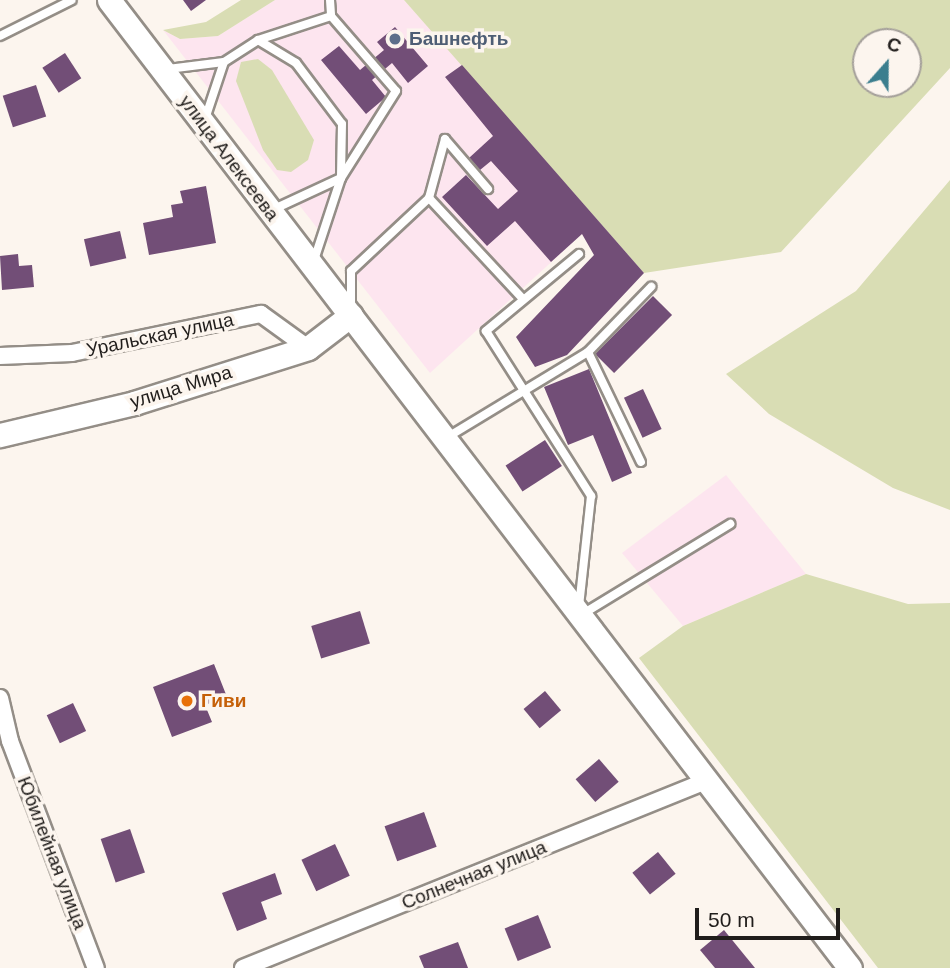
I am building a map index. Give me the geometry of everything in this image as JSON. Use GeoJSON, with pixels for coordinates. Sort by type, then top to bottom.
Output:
{"type":"FeatureCollection","features":[{"type":"Feature","properties":{"kind":"main road","name":"улица Алексеева"},"geometry":{"type":"LineString","coordinates":[[109,0],[850,968]]}},
{"type":"Feature","properties":{"kind":"main road","name":"улица Мира"},"geometry":{"type":"LineString","coordinates":[[0,435],[134,403],[308,348],[351,315]]}},
{"type":"Feature","properties":{"kind":"street","name":"Уральская улица"},"geometry":{"type":"LineString","coordinates":[[0,356],[72,353],[261,314],[308,348]]}},
{"type":"Feature","properties":{"kind":"street","name":"Юбилейная улица"},"geometry":{"type":"LineString","coordinates":[[0,698],[10,741],[96,968]]}},
{"type":"Feature","properties":{"kind":"street","name":"Солнечная улица"},"geometry":{"type":"LineString","coordinates":[[243,968],[706,781]]}},
{"type":"Feature","properties":{"kind":"lane"},"geometry":{"type":"LineString","coordinates":[[0,36],[72,0]]}},
{"type":"Feature","properties":{"kind":"lane"},"geometry":{"type":"LineString","coordinates":[[312,266],[341,178],[396,91],[331,16],[330,0]]}},
{"type":"Feature","properties":{"kind":"lane"},"geometry":{"type":"LineString","coordinates":[[162,69],[224,62],[258,40],[331,16]]}},
{"type":"Feature","properties":{"kind":"lane"},"geometry":{"type":"LineString","coordinates":[[258,40],[296,63],[342,124],[341,178]]}},
{"type":"Feature","properties":{"kind":"lane"},"geometry":{"type":"LineString","coordinates":[[204,124],[224,62]]}},
{"type":"Feature","properties":{"kind":"lane"},"geometry":{"type":"LineString","coordinates":[[351,315],[351,271],[429,198],[444,139],[488,189]]}},
{"type":"Feature","properties":{"kind":"lane"},"geometry":{"type":"LineString","coordinates":[[269,211],[341,178]]}},
{"type":"Feature","properties":{"kind":"lane"},"geometry":{"type":"LineString","coordinates":[[429,198],[523,299]]}},
{"type":"Feature","properties":{"kind":"lane"},"geometry":{"type":"LineString","coordinates":[[579,254],[486,331],[526,389],[591,496],[579,616]]}},
{"type":"Feature","properties":{"kind":"lane"},"geometry":{"type":"LineString","coordinates":[[444,439],[588,352],[651,287]]}},
{"type":"Feature","properties":{"kind":"lane"},"geometry":{"type":"LineString","coordinates":[[588,352],[640,462]]}},
{"type":"Feature","properties":{"kind":"lane"},"geometry":{"type":"LineString","coordinates":[[579,616],[730,524]]}},
{"type":"Feature","properties":{"kind":"shaded area"},"geometry":{"type":"Polygon","coordinates":[[[275,0],[404,0],[462,65],[445,77],[582,234],[430,373],[163,30],[180,39],[218,36],[275,0]]]}},
{"type":"Feature","properties":{"kind":"shaded area"},"geometry":{"type":"Polygon","coordinates":[[[726,475],[806,574],[683,626],[622,553],[726,475]]]}},
{"type":"Feature","properties":{"kind":"green space"},"geometry":{"type":"Polygon","coordinates":[[[241,0],[275,0],[218,36],[180,39],[163,30],[206,22],[241,0]]]}},
{"type":"Feature","properties":{"kind":"green space"},"geometry":{"type":"Polygon","coordinates":[[[404,0],[950,0],[950,68],[781,252],[644,273],[404,0]]]}},
{"type":"Feature","properties":{"kind":"green space"},"geometry":{"type":"Polygon","coordinates":[[[258,59],[272,70],[314,140],[308,160],[291,172],[277,170],[263,150],[236,81],[241,62],[258,59]]]}},
{"type":"Feature","properties":{"kind":"green space"},"geometry":{"type":"Polygon","coordinates":[[[950,180],[950,510],[893,488],[769,414],[726,374],[856,291],[950,180]]]}},
{"type":"Feature","properties":{"kind":"green space"},"geometry":{"type":"Polygon","coordinates":[[[806,574],[908,604],[950,603],[950,968],[878,968],[639,658],[683,626],[806,574]]]}},
{"type":"Feature","properties":{"kind":"building"},"geometry":{"type":"Polygon","coordinates":[[[183,0],[206,0],[191,11],[183,0]]]}},
{"type":"Feature","properties":{"kind":"building"},"geometry":{"type":"Polygon","coordinates":[[[395,27],[428,66],[408,83],[392,63],[372,80],[386,97],[366,114],[321,60],[339,46],[360,70],[384,50],[377,42],[395,27]]]}},
{"type":"Feature","properties":{"kind":"building"},"geometry":{"type":"Polygon","coordinates":[[[65,53],[81,78],[59,93],[42,68],[65,53]]]}},
{"type":"Feature","properties":{"kind":"building"},"geometry":{"type":"Polygon","coordinates":[[[462,65],[644,273],[567,355],[535,367],[516,337],[594,255],[582,234],[551,262],[515,221],[487,246],[442,197],[466,175],[498,209],[518,191],[491,161],[480,170],[469,158],[493,136],[445,77],[462,65]]]}},
{"type":"Feature","properties":{"kind":"building"},"geometry":{"type":"Polygon","coordinates":[[[36,85],[46,116],[13,127],[3,96],[36,85]]]}},
{"type":"Feature","properties":{"kind":"building"},"geometry":{"type":"Polygon","coordinates":[[[206,186],[216,243],[149,255],[143,223],[173,217],[171,205],[183,203],[180,191],[206,186]]]}},
{"type":"Feature","properties":{"kind":"building"},"geometry":{"type":"Polygon","coordinates":[[[120,231],[126,258],[90,267],[84,239],[120,231]]]}},
{"type":"Feature","properties":{"kind":"building"},"geometry":{"type":"Polygon","coordinates":[[[18,254],[19,266],[32,265],[34,287],[2,290],[0,256],[18,254]]]}},
{"type":"Feature","properties":{"kind":"building"},"geometry":{"type":"Polygon","coordinates":[[[653,296],[672,315],[614,373],[595,354],[653,296]]]}},
{"type":"Feature","properties":{"kind":"building"},"geometry":{"type":"Polygon","coordinates":[[[589,369],[632,473],[612,482],[593,435],[568,445],[544,387],[589,369]]]}},
{"type":"Feature","properties":{"kind":"building"},"geometry":{"type":"Polygon","coordinates":[[[643,389],[662,429],[643,438],[624,398],[643,389]]]}},
{"type":"Feature","properties":{"kind":"building"},"geometry":{"type":"Polygon","coordinates":[[[545,440],[562,466],[522,492],[506,466],[545,440]]]}},
{"type":"Feature","properties":{"kind":"building"},"geometry":{"type":"Polygon","coordinates":[[[360,611],[370,644],[321,658],[311,626],[360,611]]]}},
{"type":"Feature","properties":{"kind":"building","name":"Гиви"},"geometry":{"type":"Polygon","coordinates":[[[214,664],[227,697],[205,705],[212,722],[172,737],[153,687],[214,664]]]}},
{"type":"Feature","properties":{"kind":"building"},"geometry":{"type":"Polygon","coordinates":[[[545,691],[561,710],[540,728],[524,709],[545,691]]]}},
{"type":"Feature","properties":{"kind":"building"},"geometry":{"type":"Polygon","coordinates":[[[73,703],[86,731],[60,743],[47,715],[73,703]]]}},
{"type":"Feature","properties":{"kind":"building"},"geometry":{"type":"Polygon","coordinates":[[[599,759],[619,782],[595,802],[576,779],[599,759]]]}},
{"type":"Feature","properties":{"kind":"building"},"geometry":{"type":"Polygon","coordinates":[[[424,812],[437,847],[397,861],[385,826],[424,812]]]}},
{"type":"Feature","properties":{"kind":"building"},"geometry":{"type":"Polygon","coordinates":[[[130,829],[145,872],[116,883],[101,839],[130,829]]]}},
{"type":"Feature","properties":{"kind":"building"},"geometry":{"type":"Polygon","coordinates":[[[335,844],[350,876],[316,891],[301,860],[335,844]]]}},
{"type":"Feature","properties":{"kind":"building"},"geometry":{"type":"Polygon","coordinates":[[[658,852],[676,874],[650,895],[632,873],[658,852]]]}},
{"type":"Feature","properties":{"kind":"building"},"geometry":{"type":"Polygon","coordinates":[[[275,873],[282,894],[261,902],[267,919],[237,931],[222,893],[275,873]]]}},
{"type":"Feature","properties":{"kind":"building"},"geometry":{"type":"Polygon","coordinates":[[[538,915],[551,947],[518,961],[505,928],[538,915]]]}},
{"type":"Feature","properties":{"kind":"building"},"geometry":{"type":"Polygon","coordinates":[[[724,930],[755,968],[715,968],[700,950],[724,930]]]}},
{"type":"Feature","properties":{"kind":"building"},"geometry":{"type":"Polygon","coordinates":[[[458,942],[468,968],[424,968],[419,956],[458,942]]]}},
{"type":"Feature","properties":{"kind":"place","name":"Башнефть"},"geometry":{"type":"Point","coordinates":[395,39]}},
{"type":"Feature","properties":{"kind":"place","name":"Гиви"},"geometry":{"type":"Point","coordinates":[187,701]}}]}
